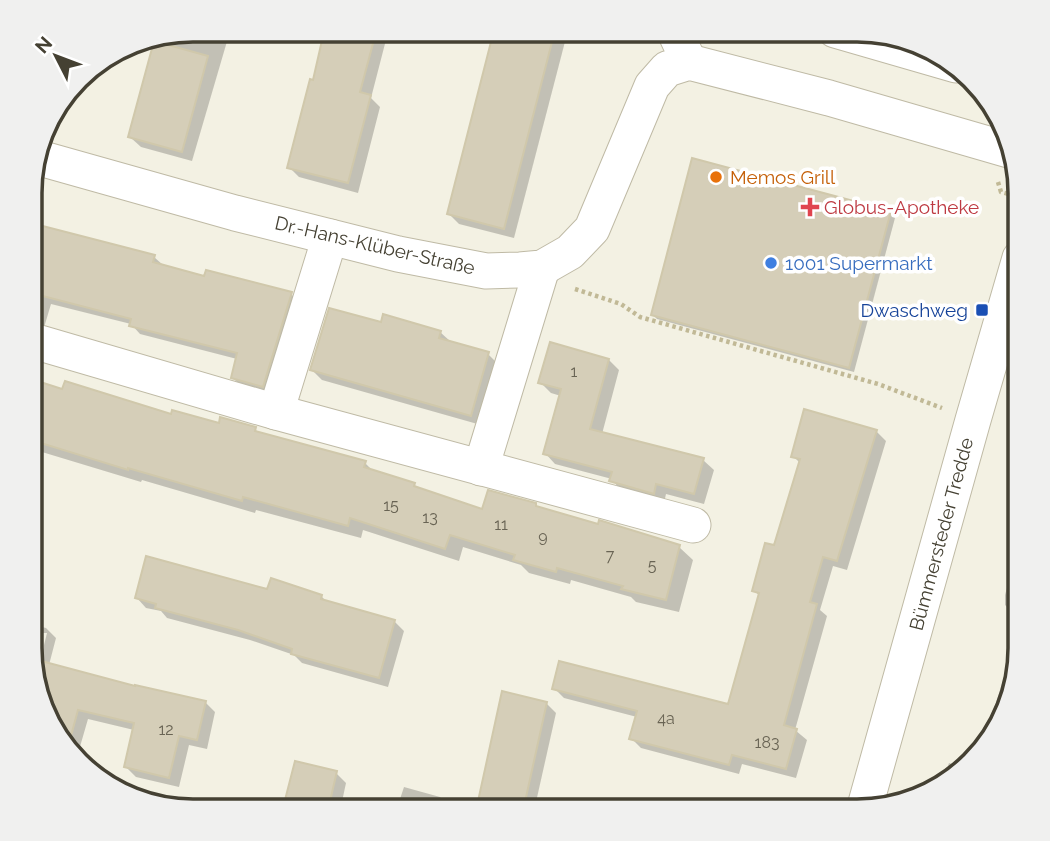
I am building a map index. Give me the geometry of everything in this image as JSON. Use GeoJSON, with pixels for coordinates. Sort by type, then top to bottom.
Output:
{"type":"FeatureCollection","features":[{"type":"Feature","properties":{"kind":"street","name":"Dr.-Hans-Klüber-Straße"},"geometry":{"type":"LineString","coordinates":[[46,160],[330,237],[398,254],[486,271],[542,268],[570,252],[592,229],[652,86],[682,47],[830,98],[1001,148]]}},
{"type":"Feature","properties":{"kind":"street"},"geometry":{"type":"LineString","coordinates":[[276,412],[330,237]]}},
{"type":"Feature","properties":{"kind":"street"},"geometry":{"type":"LineString","coordinates":[[481,468],[542,268]]}},
{"type":"Feature","properties":{"kind":"street","name":"Bümmersteder Tredde"},"geometry":{"type":"LineString","coordinates":[[867,798],[1008,299]]}},
{"type":"Feature","properties":{"kind":"street"},"geometry":{"type":"LineString","coordinates":[[42,344],[276,412],[692,526]]}},
{"type":"Feature","properties":{"kind":"path"},"geometry":{"type":"LineString","coordinates":[[542,268],[574,289],[621,304],[640,317],[878,384],[973,420]]}},
{"type":"Feature","properties":{"kind":"building"},"geometry":{"type":"Polygon","coordinates":[[[322,42],[373,42],[360,92],[371,95],[348,183],[287,168],[310,79],[313,80],[322,42]]]}},
{"type":"Feature","properties":{"kind":"building"},"geometry":{"type":"Polygon","coordinates":[[[491,42],[552,42],[504,229],[447,214],[491,42]]]}},
{"type":"Feature","properties":{"kind":"building"},"geometry":{"type":"Polygon","coordinates":[[[167,44],[208,56],[182,152],[128,137],[152,48],[167,44]]]}},
{"type":"Feature","properties":{"kind":"building","name":"1001 Supermarkt"},"geometry":{"type":"Polygon","coordinates":[[[692,158],[891,211],[849,368],[651,315],[692,158]]]}},
{"type":"Feature","properties":{"kind":"building"},"geometry":{"type":"Polygon","coordinates":[[[42,226],[155,255],[153,262],[204,276],[206,270],[292,292],[263,387],[231,378],[237,353],[129,326],[131,319],[42,296],[42,226]]]}},
{"type":"Feature","properties":{"kind":"building"},"geometry":{"type":"Polygon","coordinates":[[[329,308],[381,322],[383,314],[441,331],[439,338],[489,352],[471,416],[310,370],[329,308]]]}},
{"type":"Feature","properties":{"kind":"building"},"geometry":{"type":"Polygon","coordinates":[[[550,342],[609,359],[590,429],[704,458],[694,494],[656,484],[654,494],[609,481],[612,472],[543,454],[561,389],[538,383],[550,342]]]}},
{"type":"Feature","properties":{"kind":"building"},"geometry":{"type":"Polygon","coordinates":[[[65,381],[171,414],[172,410],[219,423],[220,417],[256,427],[255,431],[366,461],[364,467],[482,509],[488,490],[598,524],[599,520],[680,545],[666,600],[621,589],[623,586],[557,568],[556,572],[513,560],[515,555],[450,535],[445,549],[350,518],[348,526],[243,497],[242,501],[42,443],[42,383],[62,389],[65,381]]]}},
{"type":"Feature","properties":{"kind":"building"},"geometry":{"type":"Polygon","coordinates":[[[804,409],[877,430],[837,561],[823,557],[810,602],[817,604],[784,725],[797,729],[786,769],[732,755],[729,765],[629,739],[637,711],[552,689],[559,661],[728,704],[759,593],[752,591],[765,543],[774,545],[800,459],[791,457],[804,409]]]}},
{"type":"Feature","properties":{"kind":"building"},"geometry":{"type":"Polygon","coordinates":[[[146,556],[267,589],[271,578],[322,595],[321,599],[395,620],[379,678],[291,654],[292,649],[238,630],[155,608],[156,604],[135,598],[146,556]]]}},
{"type":"Feature","properties":{"kind":"building"},"geometry":{"type":"Polygon","coordinates":[[[43,661],[135,686],[206,701],[197,740],[179,736],[169,778],[124,767],[134,723],[78,710],[71,737],[54,706],[43,661]]]}},
{"type":"Feature","properties":{"kind":"building"},"geometry":{"type":"Polygon","coordinates":[[[502,691],[547,702],[526,799],[479,799],[502,691]]]}},
{"type":"Feature","properties":{"kind":"building"},"geometry":{"type":"Polygon","coordinates":[[[295,761],[337,771],[331,799],[285,799],[295,761]]]}},
{"type":"Feature","properties":{"kind":"place","name":"Memos Grill"},"geometry":{"type":"Point","coordinates":[716,177]}},
{"type":"Feature","properties":{"kind":"place","name":"Globus-Apotheke"},"geometry":{"type":"Point","coordinates":[810,207]}},
{"type":"Feature","properties":{"kind":"place","name":"1001 Supermarkt"},"geometry":{"type":"Point","coordinates":[771,263]}},
{"type":"Feature","properties":{"kind":"place","name":"Dwaschweg"},"geometry":{"type":"Point","coordinates":[982,310]}}]}
